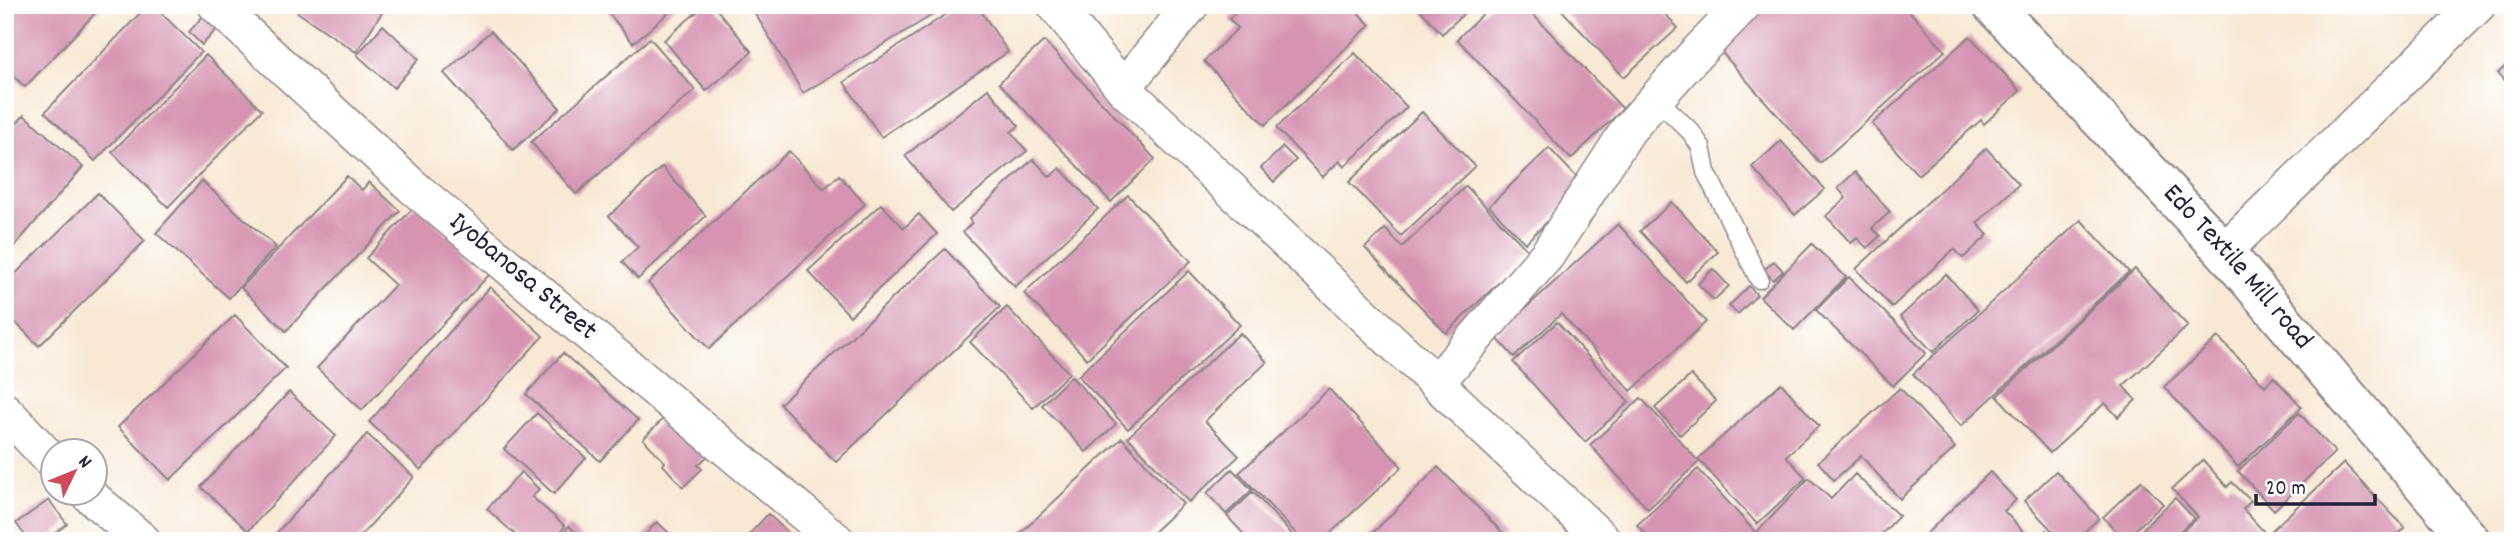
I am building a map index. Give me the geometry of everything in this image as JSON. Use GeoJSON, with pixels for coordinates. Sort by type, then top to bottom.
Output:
{"type":"FeatureCollection","features":[{"type":"Feature","properties":{"kind":"street","name":"Iyobanosa Street"},"geometry":{"type":"LineString","coordinates":[[216,5],[412,187],[837,541]]}},
{"type":"Feature","properties":{"kind":"street"},"geometry":{"type":"LineString","coordinates":[[1055,5],[1123,88],[1604,541]]}},
{"type":"Feature","properties":{"kind":"street"},"geometry":{"type":"LineString","coordinates":[[1123,88],[1191,5]]}},
{"type":"Feature","properties":{"kind":"street"},"geometry":{"type":"LineString","coordinates":[[1436,383],[1547,255],[1628,130],[1743,5]]}},
{"type":"Feature","properties":{"kind":"street","name":"Edo Textile Mill road"},"geometry":{"type":"LineString","coordinates":[[1992,5],[2224,251],[2471,541]]}},
{"type":"Feature","properties":{"kind":"street"},"geometry":{"type":"LineString","coordinates":[[2224,251],[2478,5]]}},
{"type":"Feature","properties":{"kind":"street"},"geometry":{"type":"LineString","coordinates":[[5,411],[38,446]]}},
{"type":"Feature","properties":{"kind":"street"},"geometry":{"type":"LineString","coordinates":[[104,508],[143,541]]}},
{"type":"Feature","properties":{"kind":"lane"},"geometry":{"type":"LineString","coordinates":[[1656,98],[1691,132],[1701,147],[1706,172],[1759,279]]}},
{"type":"Feature","properties":{"kind":"building"},"geometry":{"type":"Polygon","coordinates":[[[5,5],[103,5],[25,87],[5,68],[5,5]]]}},
{"type":"Feature","properties":{"kind":"building"},"geometry":{"type":"Polygon","coordinates":[[[148,5],[153,5],[201,52],[95,161],[45,112],[148,5]]]}},
{"type":"Feature","properties":{"kind":"building"},"geometry":{"type":"Polygon","coordinates":[[[287,5],[387,5],[356,52],[287,5]]]}},
{"type":"Feature","properties":{"kind":"building"},"geometry":{"type":"Polygon","coordinates":[[[602,5],[678,5],[633,43],[602,5]]]}},
{"type":"Feature","properties":{"kind":"building"},"geometry":{"type":"Polygon","coordinates":[[[705,5],[713,5],[752,52],[706,91],[664,40],[705,5]]]}},
{"type":"Feature","properties":{"kind":"building"},"geometry":{"type":"Polygon","coordinates":[[[750,5],[949,5],[803,93],[750,5]]]}},
{"type":"Feature","properties":{"kind":"building"},"geometry":{"type":"Polygon","coordinates":[[[960,5],[977,5],[1008,52],[881,137],[844,82],[960,5]]]}},
{"type":"Feature","properties":{"kind":"building"},"geometry":{"type":"Polygon","coordinates":[[[1243,5],[1351,5],[1370,25],[1265,125],[1204,61],[1238,28],[1229,19],[1243,5]]]}},
{"type":"Feature","properties":{"kind":"building"},"geometry":{"type":"Polygon","coordinates":[[[1416,5],[1473,5],[1442,34],[1416,5]]]}},
{"type":"Feature","properties":{"kind":"building"},"geometry":{"type":"Polygon","coordinates":[[[1492,5],[1524,5],[1623,109],[1571,159],[1457,39],[1492,5]]]}},
{"type":"Feature","properties":{"kind":"building"},"geometry":{"type":"Polygon","coordinates":[[[1557,5],[1657,5],[1678,28],[1624,77],[1557,5]]]}},
{"type":"Feature","properties":{"kind":"building"},"geometry":{"type":"Polygon","coordinates":[[[1762,5],[1904,5],[1945,51],[1820,163],[1716,46],[1762,5]]]}},
{"type":"Feature","properties":{"kind":"building"},"geometry":{"type":"Polygon","coordinates":[[[204,15],[217,29],[202,45],[189,32],[204,15]]]}},
{"type":"Feature","properties":{"kind":"building"},"geometry":{"type":"Polygon","coordinates":[[[383,25],[419,59],[394,88],[357,55],[383,25]]]}},
{"type":"Feature","properties":{"kind":"building"},"geometry":{"type":"Polygon","coordinates":[[[491,31],[560,108],[513,150],[444,73],[491,31]]]}},
{"type":"Feature","properties":{"kind":"building"},"geometry":{"type":"Polygon","coordinates":[[[1970,36],[2020,91],[1984,124],[1981,120],[1918,175],[1872,124],[1970,36]]]}},
{"type":"Feature","properties":{"kind":"building"},"geometry":{"type":"Polygon","coordinates":[[[650,38],[695,90],[576,194],[531,142],[650,38]]]}},
{"type":"Feature","properties":{"kind":"building"},"geometry":{"type":"Polygon","coordinates":[[[1044,41],[1155,159],[1111,202],[999,83],[1044,41]]]}},
{"type":"Feature","properties":{"kind":"building"},"geometry":{"type":"Polygon","coordinates":[[[1355,53],[1407,107],[1344,167],[1339,161],[1323,177],[1276,128],[1355,53]]]}},
{"type":"Feature","properties":{"kind":"building"},"geometry":{"type":"Polygon","coordinates":[[[206,55],[262,110],[168,207],[112,152],[206,55]]]}},
{"type":"Feature","properties":{"kind":"building"},"geometry":{"type":"Polygon","coordinates":[[[2513,59],[2513,89],[2498,73],[2513,59]]]}},
{"type":"Feature","properties":{"kind":"building"},"geometry":{"type":"Polygon","coordinates":[[[988,89],[1019,126],[1011,132],[1027,151],[951,212],[905,156],[988,89]]]}},
{"type":"Feature","properties":{"kind":"building"},"geometry":{"type":"Polygon","coordinates":[[[1422,112],[1475,166],[1401,236],[1349,182],[1422,112]]]}},
{"type":"Feature","properties":{"kind":"building"},"geometry":{"type":"Polygon","coordinates":[[[24,115],[83,167],[5,257],[5,137],[24,115]]]}},
{"type":"Feature","properties":{"kind":"building"},"geometry":{"type":"Polygon","coordinates":[[[1781,141],[1825,189],[1795,215],[1752,167],[1781,141]]]}},
{"type":"Feature","properties":{"kind":"building"},"geometry":{"type":"Polygon","coordinates":[[[1283,147],[1296,160],[1274,182],[1261,168],[1283,147]]]}},
{"type":"Feature","properties":{"kind":"building"},"geometry":{"type":"Polygon","coordinates":[[[1549,148],[1585,186],[1525,243],[1489,206],[1549,148]]]}},
{"type":"Feature","properties":{"kind":"building"},"geometry":{"type":"Polygon","coordinates":[[[1986,148],[2019,184],[1977,223],[1988,235],[1963,258],[1954,249],[1892,307],[1856,269],[1986,148]]]}},
{"type":"Feature","properties":{"kind":"building"},"geometry":{"type":"Polygon","coordinates":[[[789,151],[824,189],[839,175],[865,204],[709,349],[648,283],[789,151]]]}},
{"type":"Feature","properties":{"kind":"building"},"geometry":{"type":"Polygon","coordinates":[[[1033,159],[1050,177],[1060,168],[1098,209],[1015,287],[963,232],[972,223],[969,219],[1033,159]]]}},
{"type":"Feature","properties":{"kind":"building"},"geometry":{"type":"Polygon","coordinates":[[[662,167],[706,216],[638,279],[622,262],[638,247],[609,216],[662,167]]]}},
{"type":"Feature","properties":{"kind":"building"},"geometry":{"type":"Polygon","coordinates":[[[1855,172],[1890,212],[1872,228],[1880,236],[1867,248],[1857,238],[1851,243],[1826,216],[1846,198],[1838,188],[1855,172]]]}},
{"type":"Feature","properties":{"kind":"building"},"geometry":{"type":"Polygon","coordinates":[[[347,176],[362,190],[369,182],[400,211],[286,331],[241,288],[347,176]]]}},
{"type":"Feature","properties":{"kind":"building"},"geometry":{"type":"Polygon","coordinates":[[[202,181],[276,247],[229,298],[156,233],[202,181]]]}},
{"type":"Feature","properties":{"kind":"building"},"geometry":{"type":"Polygon","coordinates":[[[1466,186],[1530,253],[1446,333],[1365,248],[1385,229],[1402,247],[1466,186]]]}},
{"type":"Feature","properties":{"kind":"building"},"geometry":{"type":"Polygon","coordinates":[[[98,193],[145,241],[39,346],[5,312],[5,284],[98,193]]]}},
{"type":"Feature","properties":{"kind":"building"},"geometry":{"type":"Polygon","coordinates":[[[1128,195],[1191,261],[1087,359],[1024,293],[1128,195]]]}},
{"type":"Feature","properties":{"kind":"building"},"geometry":{"type":"Polygon","coordinates":[[[1672,202],[1718,252],[1686,282],[1640,231],[1672,202]]]}},
{"type":"Feature","properties":{"kind":"building"},"geometry":{"type":"Polygon","coordinates":[[[881,204],[904,228],[919,214],[937,234],[850,316],[808,271],[881,204]]]}},
{"type":"Feature","properties":{"kind":"building"},"geometry":{"type":"Polygon","coordinates":[[[416,205],[490,274],[362,410],[317,368],[395,285],[366,258],[416,205]]]}},
{"type":"Feature","properties":{"kind":"building"},"geometry":{"type":"Polygon","coordinates":[[[2081,220],[2129,272],[1961,426],[1913,374],[2081,220]]]}},
{"type":"Feature","properties":{"kind":"building"},"geometry":{"type":"Polygon","coordinates":[[[1618,224],[1706,322],[1631,391],[1561,314],[1514,357],[1495,336],[1618,224]]]}},
{"type":"Feature","properties":{"kind":"building"},"geometry":{"type":"Polygon","coordinates":[[[1812,244],[1846,277],[1794,330],[1760,297],[1812,244]]]}},
{"type":"Feature","properties":{"kind":"building"},"geometry":{"type":"Polygon","coordinates":[[[945,249],[1000,307],[836,462],[780,404],[945,249]]]}},
{"type":"Feature","properties":{"kind":"building"},"geometry":{"type":"Polygon","coordinates":[[[1774,261],[1783,271],[1773,280],[1764,270],[1774,261]]]}},
{"type":"Feature","properties":{"kind":"building"},"geometry":{"type":"Polygon","coordinates":[[[1713,269],[1729,286],[1714,300],[1698,284],[1713,269]]]}},
{"type":"Feature","properties":{"kind":"building"},"geometry":{"type":"Polygon","coordinates":[[[2135,269],[2188,326],[2123,386],[2136,400],[2118,417],[2105,403],[2050,453],[1997,396],[2135,269]]]}},
{"type":"Feature","properties":{"kind":"building"},"geometry":{"type":"Polygon","coordinates":[[[1189,271],[1240,325],[1128,429],[1078,376],[1189,271]]]}},
{"type":"Feature","properties":{"kind":"building"},"geometry":{"type":"Polygon","coordinates":[[[1946,274],[1978,310],[1933,352],[1900,317],[1946,274]]]}},
{"type":"Feature","properties":{"kind":"building"},"geometry":{"type":"Polygon","coordinates":[[[1849,277],[1926,353],[1893,386],[1816,310],[1849,277]]]}},
{"type":"Feature","properties":{"kind":"building"},"geometry":{"type":"Polygon","coordinates":[[[1749,286],[1757,295],[1738,314],[1729,306],[1749,286]]]}},
{"type":"Feature","properties":{"kind":"building"},"geometry":{"type":"Polygon","coordinates":[[[490,287],[543,336],[421,470],[369,422],[490,287]]]}},
{"type":"Feature","properties":{"kind":"building"},"geometry":{"type":"Polygon","coordinates":[[[1007,307],[1069,373],[1033,408],[970,342],[1007,307]]]}},
{"type":"Feature","properties":{"kind":"building"},"geometry":{"type":"Polygon","coordinates":[[[235,315],[286,368],[170,480],[118,427],[235,315]]]}},
{"type":"Feature","properties":{"kind":"building"},"geometry":{"type":"Polygon","coordinates":[[[1557,322],[1629,402],[1585,442],[1513,362],[1557,322]]]}},
{"type":"Feature","properties":{"kind":"building"},"geometry":{"type":"Polygon","coordinates":[[[1240,333],[1267,362],[1205,421],[1239,456],[1189,502],[1128,437],[1240,333]]]}},
{"type":"Feature","properties":{"kind":"building"},"geometry":{"type":"Polygon","coordinates":[[[2218,337],[2265,386],[2274,377],[2302,407],[2238,467],[2164,387],[2218,337]]]}},
{"type":"Feature","properties":{"kind":"building"},"geometry":{"type":"Polygon","coordinates":[[[563,353],[638,420],[600,461],[526,394],[563,353]]]}},
{"type":"Feature","properties":{"kind":"building"},"geometry":{"type":"Polygon","coordinates":[[[1691,375],[1716,401],[1680,435],[1655,408],[1691,375]]]}},
{"type":"Feature","properties":{"kind":"building"},"geometry":{"type":"Polygon","coordinates":[[[1071,376],[1116,424],[1086,452],[1042,405],[1071,376]]]}},
{"type":"Feature","properties":{"kind":"building"},"geometry":{"type":"Polygon","coordinates":[[[1781,383],[1819,426],[1786,456],[1806,478],[1757,524],[1698,459],[1781,383]]]}},
{"type":"Feature","properties":{"kind":"building"},"geometry":{"type":"Polygon","coordinates":[[[1900,388],[1955,448],[1900,499],[1861,456],[1834,480],[1818,462],[1900,388]]]}},
{"type":"Feature","properties":{"kind":"building"},"geometry":{"type":"Polygon","coordinates":[[[1329,389],[1402,467],[1322,541],[1303,541],[1239,473],[1329,389]]]}},
{"type":"Feature","properties":{"kind":"building"},"geometry":{"type":"Polygon","coordinates":[[[289,392],[336,436],[248,531],[201,487],[289,392]]]}},
{"type":"Feature","properties":{"kind":"building"},"geometry":{"type":"Polygon","coordinates":[[[1641,398],[1699,462],[1648,509],[1590,445],[1641,398]]]}},
{"type":"Feature","properties":{"kind":"building"},"geometry":{"type":"Polygon","coordinates":[[[671,411],[711,453],[698,465],[702,469],[683,487],[663,465],[665,462],[643,439],[671,411]]]}},
{"type":"Feature","properties":{"kind":"building"},"geometry":{"type":"Polygon","coordinates":[[[537,413],[586,458],[554,494],[504,449],[537,413]]]}},
{"type":"Feature","properties":{"kind":"building"},"geometry":{"type":"Polygon","coordinates":[[[2299,413],[2335,452],[2274,510],[2238,471],[2299,413]]]}},
{"type":"Feature","properties":{"kind":"building"},"geometry":{"type":"Polygon","coordinates":[[[367,434],[414,477],[356,541],[269,541],[367,434]]]}},
{"type":"Feature","properties":{"kind":"building"},"geometry":{"type":"Polygon","coordinates":[[[1122,438],[1183,504],[1144,541],[1012,541],[1122,438]]]}},
{"type":"Feature","properties":{"kind":"building"},"geometry":{"type":"Polygon","coordinates":[[[2203,460],[2227,487],[2232,482],[2251,501],[2243,509],[2266,534],[2259,541],[2172,541],[2198,517],[2172,489],[2203,460]]]}},
{"type":"Feature","properties":{"kind":"building"},"geometry":{"type":"Polygon","coordinates":[[[2344,463],[2405,528],[2391,541],[2281,541],[2272,530],[2344,463]]]}},
{"type":"Feature","properties":{"kind":"building"},"geometry":{"type":"Polygon","coordinates":[[[1438,467],[1505,535],[1500,541],[1365,541],[1438,467]]]}},
{"type":"Feature","properties":{"kind":"building"},"geometry":{"type":"Polygon","coordinates":[[[1232,469],[1252,490],[1226,514],[1207,493],[1232,469]]]}},
{"type":"Feature","properties":{"kind":"building"},"geometry":{"type":"Polygon","coordinates":[[[1698,469],[1756,533],[1809,478],[1831,499],[1855,474],[1899,516],[1875,541],[1652,541],[1637,525],[1698,469]]]}},
{"type":"Feature","properties":{"kind":"building"},"geometry":{"type":"Polygon","coordinates":[[[2056,471],[2099,518],[2075,541],[2062,541],[2024,501],[2056,471]]]}},
{"type":"Feature","properties":{"kind":"building"},"geometry":{"type":"Polygon","coordinates":[[[521,472],[539,489],[532,497],[565,526],[552,541],[522,541],[487,509],[521,472]]]}},
{"type":"Feature","properties":{"kind":"building"},"geometry":{"type":"Polygon","coordinates":[[[1990,472],[2016,500],[2004,511],[2032,541],[1919,541],[1990,472]]]}},
{"type":"Feature","properties":{"kind":"building"},"geometry":{"type":"Polygon","coordinates":[[[2141,481],[2163,504],[2124,540],[2103,517],[2141,481]]]}},
{"type":"Feature","properties":{"kind":"building"},"geometry":{"type":"Polygon","coordinates":[[[1253,492],[1298,541],[1250,541],[1227,516],[1253,492]]]}},
{"type":"Feature","properties":{"kind":"building"},"geometry":{"type":"Polygon","coordinates":[[[2175,498],[2194,518],[2169,541],[2130,541],[2175,498]]]}},
{"type":"Feature","properties":{"kind":"building"},"geometry":{"type":"Polygon","coordinates":[[[38,508],[55,508],[67,524],[44,541],[29,541],[16,523],[38,508]]]}},
{"type":"Feature","properties":{"kind":"building"},"geometry":{"type":"Polygon","coordinates":[[[768,514],[797,541],[743,541],[768,514]]]}},
{"type":"Feature","properties":{"kind":"building"},"geometry":{"type":"Polygon","coordinates":[[[657,522],[678,541],[639,541],[657,522]]]}},
{"type":"Feature","properties":{"kind":"building"},"geometry":{"type":"Polygon","coordinates":[[[569,526],[585,541],[555,541],[569,526]]]}},
{"type":"Feature","properties":{"kind":"building"},"geometry":{"type":"Polygon","coordinates":[[[2046,530],[2056,541],[2034,541],[2046,530]]]}}]}
